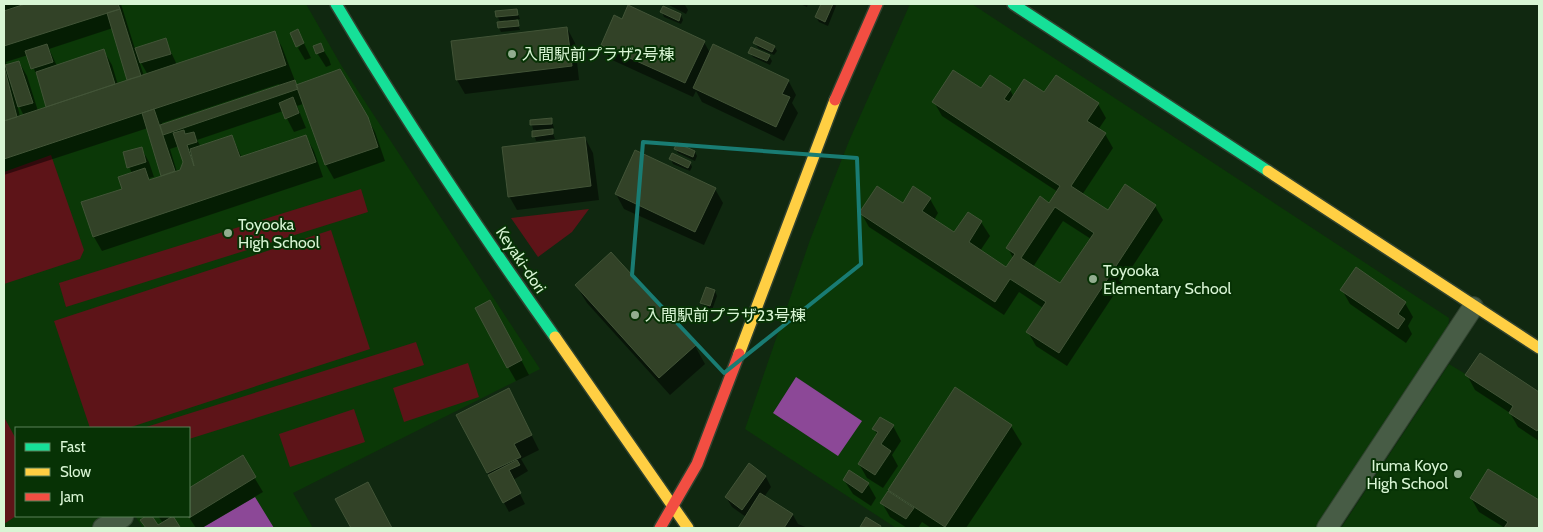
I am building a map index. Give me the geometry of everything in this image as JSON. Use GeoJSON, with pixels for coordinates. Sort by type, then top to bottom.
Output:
{"type":"FeatureCollection","features":[{"type":"Feature","properties":{"kind":"street","name":"Keyaki-dori"},"geometry":{"type":"LineString","coordinates":[[336,4],[368,59],[511,276],[688,528]]}},
{"type":"Feature","properties":{"kind":"street"},"geometry":{"type":"LineString","coordinates":[[660,528],[697,464],[824,125],[876,4]]}},
{"type":"Feature","properties":{"kind":"street"},"geometry":{"type":"LineString","coordinates":[[1013,4],[1539,348]]}},
{"type":"Feature","properties":{"kind":"street"},"geometry":{"type":"LineString","coordinates":[[1327,528],[1473,306]]}},
{"type":"Feature","properties":{"kind":"street"},"geometry":{"type":"LineString","coordinates":[[103,528],[123,517]]}},
{"type":"Feature","properties":{"kind":"highlighted area"},"geometry":{"type":"Polygon","coordinates":[[[643,142],[857,158],[861,264],[724,373],[632,275],[643,142]]]}},
{"type":"Feature","properties":{"kind":"shaded area","name":"Toyooka High School"},"geometry":{"type":"Polygon","coordinates":[[[4,4],[306,4],[341,65],[540,369],[293,493],[313,528],[143,528],[136,517],[190,517],[190,427],[15,427],[15,517],[113,517],[92,528],[4,528],[4,4]]]}},
{"type":"Feature","properties":{"kind":"shaded area","name":"Toyooka Elementary School"},"geometry":{"type":"Polygon","coordinates":[[[910,4],[972,4],[1449,318],[1448,332],[1319,528],[896,528],[745,429],[810,240],[849,141],[910,4]]]}},
{"type":"Feature","properties":{"kind":"shaded area"},"geometry":{"type":"Polygon","coordinates":[[[51,155],[84,250],[80,259],[4,284],[4,172],[51,155]]]}},
{"type":"Feature","properties":{"kind":"shaded area"},"geometry":{"type":"Polygon","coordinates":[[[361,189],[368,212],[66,307],[59,283],[361,189]]]}},
{"type":"Feature","properties":{"kind":"shaded area"},"geometry":{"type":"Polygon","coordinates":[[[589,209],[572,232],[538,257],[511,218],[589,209]]]}},
{"type":"Feature","properties":{"kind":"shaded area"},"geometry":{"type":"Polygon","coordinates":[[[331,230],[370,349],[131,427],[90,427],[54,321],[331,230]]]}},
{"type":"Feature","properties":{"kind":"shaded area"},"geometry":{"type":"Polygon","coordinates":[[[416,342],[424,365],[190,439],[190,427],[146,427],[416,342]]]}},
{"type":"Feature","properties":{"kind":"shaded area"},"geometry":{"type":"Polygon","coordinates":[[[468,363],[479,397],[404,422],[393,388],[468,363]]]}},
{"type":"Feature","properties":{"kind":"shaded area","name":"Iruma Koyo High School"},"geometry":{"type":"Polygon","coordinates":[[[1449,364],[1539,419],[1539,528],[1341,528],[1449,364]]]}},
{"type":"Feature","properties":{"kind":"shaded area"},"geometry":{"type":"Polygon","coordinates":[[[796,377],[862,421],[838,456],[773,413],[796,377]]]}},
{"type":"Feature","properties":{"kind":"shaded area"},"geometry":{"type":"Polygon","coordinates":[[[354,409],[365,442],[290,467],[279,434],[354,409]]]}},
{"type":"Feature","properties":{"kind":"shaded area"},"geometry":{"type":"Polygon","coordinates":[[[4,417],[15,437],[15,517],[4,524],[4,417]]]}},
{"type":"Feature","properties":{"kind":"shaded area"},"geometry":{"type":"Polygon","coordinates":[[[255,497],[274,528],[202,528],[255,497]]]}},
{"type":"Feature","properties":{"kind":"building"},"geometry":{"type":"Polygon","coordinates":[[[25,4],[118,4],[120,9],[4,46],[4,11],[25,4]]]}},
{"type":"Feature","properties":{"kind":"building"},"geometry":{"type":"Polygon","coordinates":[[[821,4],[833,4],[825,22],[815,17],[821,4]]]}},
{"type":"Feature","properties":{"kind":"building"},"geometry":{"type":"Polygon","coordinates":[[[628,5],[705,41],[685,83],[601,45],[614,15],[622,19],[628,5]]]}},
{"type":"Feature","properties":{"kind":"building"},"geometry":{"type":"Polygon","coordinates":[[[663,6],[681,14],[679,21],[660,12],[663,6]]]}},
{"type":"Feature","properties":{"kind":"building"},"geometry":{"type":"Polygon","coordinates":[[[120,9],[141,76],[127,80],[107,13],[120,9]]]}},
{"type":"Feature","properties":{"kind":"building"},"geometry":{"type":"Polygon","coordinates":[[[517,9],[518,15],[496,17],[495,11],[517,9]]]}},
{"type":"Feature","properties":{"kind":"building"},"geometry":{"type":"Polygon","coordinates":[[[518,20],[519,26],[498,28],[497,22],[518,20]]]}},
{"type":"Feature","properties":{"kind":"building","name":"入間駅前プラザ2号棟"},"geometry":{"type":"Polygon","coordinates":[[[567,27],[572,66],[456,80],[451,41],[567,27]]]}},
{"type":"Feature","properties":{"kind":"building"},"geometry":{"type":"Polygon","coordinates":[[[298,29],[304,43],[296,47],[290,33],[298,29]]]}},
{"type":"Feature","properties":{"kind":"building"},"geometry":{"type":"Polygon","coordinates":[[[275,31],[286,65],[4,159],[4,121],[275,31]]]}},
{"type":"Feature","properties":{"kind":"building"},"geometry":{"type":"Polygon","coordinates":[[[756,37],[775,46],[772,52],[753,43],[756,37]]]}},
{"type":"Feature","properties":{"kind":"building"},"geometry":{"type":"Polygon","coordinates":[[[166,38],[171,54],[140,63],[135,48],[166,38]]]}},
{"type":"Feature","properties":{"kind":"building"},"geometry":{"type":"Polygon","coordinates":[[[321,43],[324,51],[316,54],[313,46],[321,43]]]}},
{"type":"Feature","properties":{"kind":"building"},"geometry":{"type":"Polygon","coordinates":[[[47,44],[53,62],[31,69],[25,51],[47,44]]]}},
{"type":"Feature","properties":{"kind":"building"},"geometry":{"type":"Polygon","coordinates":[[[713,44],[789,80],[782,94],[790,97],[776,127],[693,88],[713,44]]]}},
{"type":"Feature","properties":{"kind":"building"},"geometry":{"type":"Polygon","coordinates":[[[751,47],[770,55],[767,61],[748,53],[751,47]]]}},
{"type":"Feature","properties":{"kind":"building"},"geometry":{"type":"Polygon","coordinates":[[[104,49],[115,84],[46,107],[36,72],[104,49]]]}},
{"type":"Feature","properties":{"kind":"building"},"geometry":{"type":"Polygon","coordinates":[[[19,61],[33,103],[18,107],[5,65],[19,61]]]}},
{"type":"Feature","properties":{"kind":"building"},"geometry":{"type":"Polygon","coordinates":[[[4,66],[17,117],[4,121],[4,66]]]}},
{"type":"Feature","properties":{"kind":"building"},"geometry":{"type":"Polygon","coordinates":[[[340,69],[368,117],[378,147],[325,165],[296,85],[340,69]]]}},
{"type":"Feature","properties":{"kind":"building"},"geometry":{"type":"Polygon","coordinates":[[[953,70],[981,88],[990,75],[1011,89],[1004,99],[1009,102],[1024,79],[1044,92],[1056,75],[1099,103],[1087,121],[1106,133],[1071,186],[1108,210],[1125,184],[1156,205],[1059,353],[1026,332],[1046,302],[1010,279],[995,302],[859,213],[877,186],[903,203],[913,186],[931,198],[922,211],[954,232],[968,212],[982,221],[969,242],[1006,267],[1015,254],[1006,248],[1040,196],[1049,203],[1060,186],[932,102],[953,70]],[[1055,207],[1021,258],[1060,283],[1094,233],[1055,207]]]}},
{"type":"Feature","properties":{"kind":"building"},"geometry":{"type":"Polygon","coordinates":[[[295,80],[298,89],[163,135],[160,125],[295,80]]]}},
{"type":"Feature","properties":{"kind":"building"},"geometry":{"type":"Polygon","coordinates":[[[293,97],[299,113],[285,119],[279,103],[293,97]]]}},
{"type":"Feature","properties":{"kind":"building"},"geometry":{"type":"Polygon","coordinates":[[[154,109],[175,171],[161,176],[142,113],[154,109]]]}},
{"type":"Feature","properties":{"kind":"building"},"geometry":{"type":"Polygon","coordinates":[[[552,118],[552,124],[530,125],[530,120],[552,118]]]}},
{"type":"Feature","properties":{"kind":"building"},"geometry":{"type":"Polygon","coordinates":[[[553,129],[553,134],[532,137],[532,131],[553,129]]]}},
{"type":"Feature","properties":{"kind":"building"},"geometry":{"type":"Polygon","coordinates":[[[184,130],[185,134],[194,132],[197,142],[187,145],[194,166],[190,149],[232,135],[240,157],[306,135],[316,162],[93,237],[81,202],[122,189],[118,177],[145,168],[149,180],[180,170],[183,162],[173,133],[184,130]]]}},
{"type":"Feature","properties":{"kind":"building"},"geometry":{"type":"Polygon","coordinates":[[[585,137],[591,186],[508,197],[502,147],[585,137]]]}},
{"type":"Feature","properties":{"kind":"building"},"geometry":{"type":"Polygon","coordinates":[[[677,143],[695,151],[693,157],[674,149],[677,143]]]}},
{"type":"Feature","properties":{"kind":"building"},"geometry":{"type":"Polygon","coordinates":[[[142,147],[146,162],[127,168],[123,152],[142,147]]]}},
{"type":"Feature","properties":{"kind":"building"},"geometry":{"type":"Polygon","coordinates":[[[635,150],[716,188],[695,232],[615,194],[635,150]]]}},
{"type":"Feature","properties":{"kind":"building"},"geometry":{"type":"Polygon","coordinates":[[[672,153],[691,162],[688,168],[669,159],[672,153]]]}},
{"type":"Feature","properties":{"kind":"building","name":"入間駅前プラザ23号棟"},"geometry":{"type":"Polygon","coordinates":[[[611,252],[696,345],[659,378],[575,285],[611,252]]]}},
{"type":"Feature","properties":{"kind":"building"},"geometry":{"type":"Polygon","coordinates":[[[1356,267],[1406,302],[1398,314],[1405,319],[1398,329],[1340,290],[1356,267]]]}},
{"type":"Feature","properties":{"kind":"building"},"geometry":{"type":"Polygon","coordinates":[[[706,287],[715,290],[710,306],[700,303],[706,287]]]}},
{"type":"Feature","properties":{"kind":"building"},"geometry":{"type":"Polygon","coordinates":[[[490,300],[522,360],[507,368],[475,308],[490,300]]]}},
{"type":"Feature","properties":{"kind":"building"},"geometry":{"type":"Polygon","coordinates":[[[1480,353],[1539,392],[1539,428],[1537,431],[1509,413],[1513,406],[1465,375],[1480,353]]]}},
{"type":"Feature","properties":{"kind":"building"},"geometry":{"type":"Polygon","coordinates":[[[955,387],[1012,425],[945,527],[888,490],[955,387]]]}},
{"type":"Feature","properties":{"kind":"building"},"geometry":{"type":"Polygon","coordinates":[[[509,388],[532,435],[514,444],[521,457],[487,473],[456,415],[509,388]]]}},
{"type":"Feature","properties":{"kind":"building"},"geometry":{"type":"Polygon","coordinates":[[[880,417],[894,425],[881,444],[891,451],[875,475],[858,464],[878,432],[872,429],[880,417]]]}},
{"type":"Feature","properties":{"kind":"building"},"geometry":{"type":"Polygon","coordinates":[[[243,455],[256,477],[189,518],[190,487],[243,455]]]}},
{"type":"Feature","properties":{"kind":"building"},"geometry":{"type":"Polygon","coordinates":[[[517,460],[520,465],[509,470],[521,493],[503,503],[488,475],[517,460]]]}},
{"type":"Feature","properties":{"kind":"building"},"geometry":{"type":"Polygon","coordinates":[[[749,463],[766,476],[742,510],[725,497],[749,463]]]}},
{"type":"Feature","properties":{"kind":"building"},"geometry":{"type":"Polygon","coordinates":[[[1488,469],[1539,500],[1539,528],[1504,528],[1508,522],[1470,498],[1488,469]]]}},
{"type":"Feature","properties":{"kind":"building"},"geometry":{"type":"Polygon","coordinates":[[[849,470],[869,483],[862,493],[843,480],[849,470]]]}},
{"type":"Feature","properties":{"kind":"building"},"geometry":{"type":"Polygon","coordinates":[[[368,482],[392,528],[351,528],[335,499],[368,482]]]}},
{"type":"Feature","properties":{"kind":"building"},"geometry":{"type":"Polygon","coordinates":[[[888,491],[914,508],[906,519],[880,503],[888,491]]]}},
{"type":"Feature","properties":{"kind":"building"},"geometry":{"type":"Polygon","coordinates":[[[760,493],[793,514],[784,528],[738,528],[760,493]]]}},
{"type":"Feature","properties":{"kind":"building"},"geometry":{"type":"Polygon","coordinates":[[[144,517],[153,517],[158,525],[174,517],[180,527],[146,528],[140,520],[144,517]]]}},
{"type":"Feature","properties":{"kind":"building"},"geometry":{"type":"Polygon","coordinates":[[[866,517],[881,526],[880,528],[860,527],[866,517]]]}},
{"type":"Feature","properties":{"kind":"traffic: fast"},"geometry":{"type":"LineString","coordinates":[[336,4],[442,173],[555,337]]}},
{"type":"Feature","properties":{"kind":"traffic: fast"},"geometry":{"type":"LineString","coordinates":[[1013,4],[1268,171]]}},
{"type":"Feature","properties":{"kind":"traffic: slow"},"geometry":{"type":"LineString","coordinates":[[739,354],[835,100]]}},
{"type":"Feature","properties":{"kind":"traffic: slow"},"geometry":{"type":"LineString","coordinates":[[1268,171],[1539,348]]}},
{"type":"Feature","properties":{"kind":"traffic: slow"},"geometry":{"type":"LineString","coordinates":[[555,337],[688,528]]}},
{"type":"Feature","properties":{"kind":"traffic: jam"},"geometry":{"type":"LineString","coordinates":[[835,100],[877,4]]}},
{"type":"Feature","properties":{"kind":"traffic: jam"},"geometry":{"type":"LineString","coordinates":[[660,528],[697,464],[739,354]]}},
{"type":"Feature","properties":{"kind":"place","name":"入間駅前プラザ2号棟"},"geometry":{"type":"Point","coordinates":[512,54]}},
{"type":"Feature","properties":{"kind":"place","name":"Toyooka High School"},"geometry":{"type":"Point","coordinates":[228,233]}},
{"type":"Feature","properties":{"kind":"place","name":"Toyooka Elementary School"},"geometry":{"type":"Point","coordinates":[1093,279]}},
{"type":"Feature","properties":{"kind":"place","name":"入間駅前プラザ23号棟"},"geometry":{"type":"Point","coordinates":[635,315]}},
{"type":"Feature","properties":{"kind":"place","name":"Iruma Koyo High School"},"geometry":{"type":"Point","coordinates":[1458,474]}}]}
